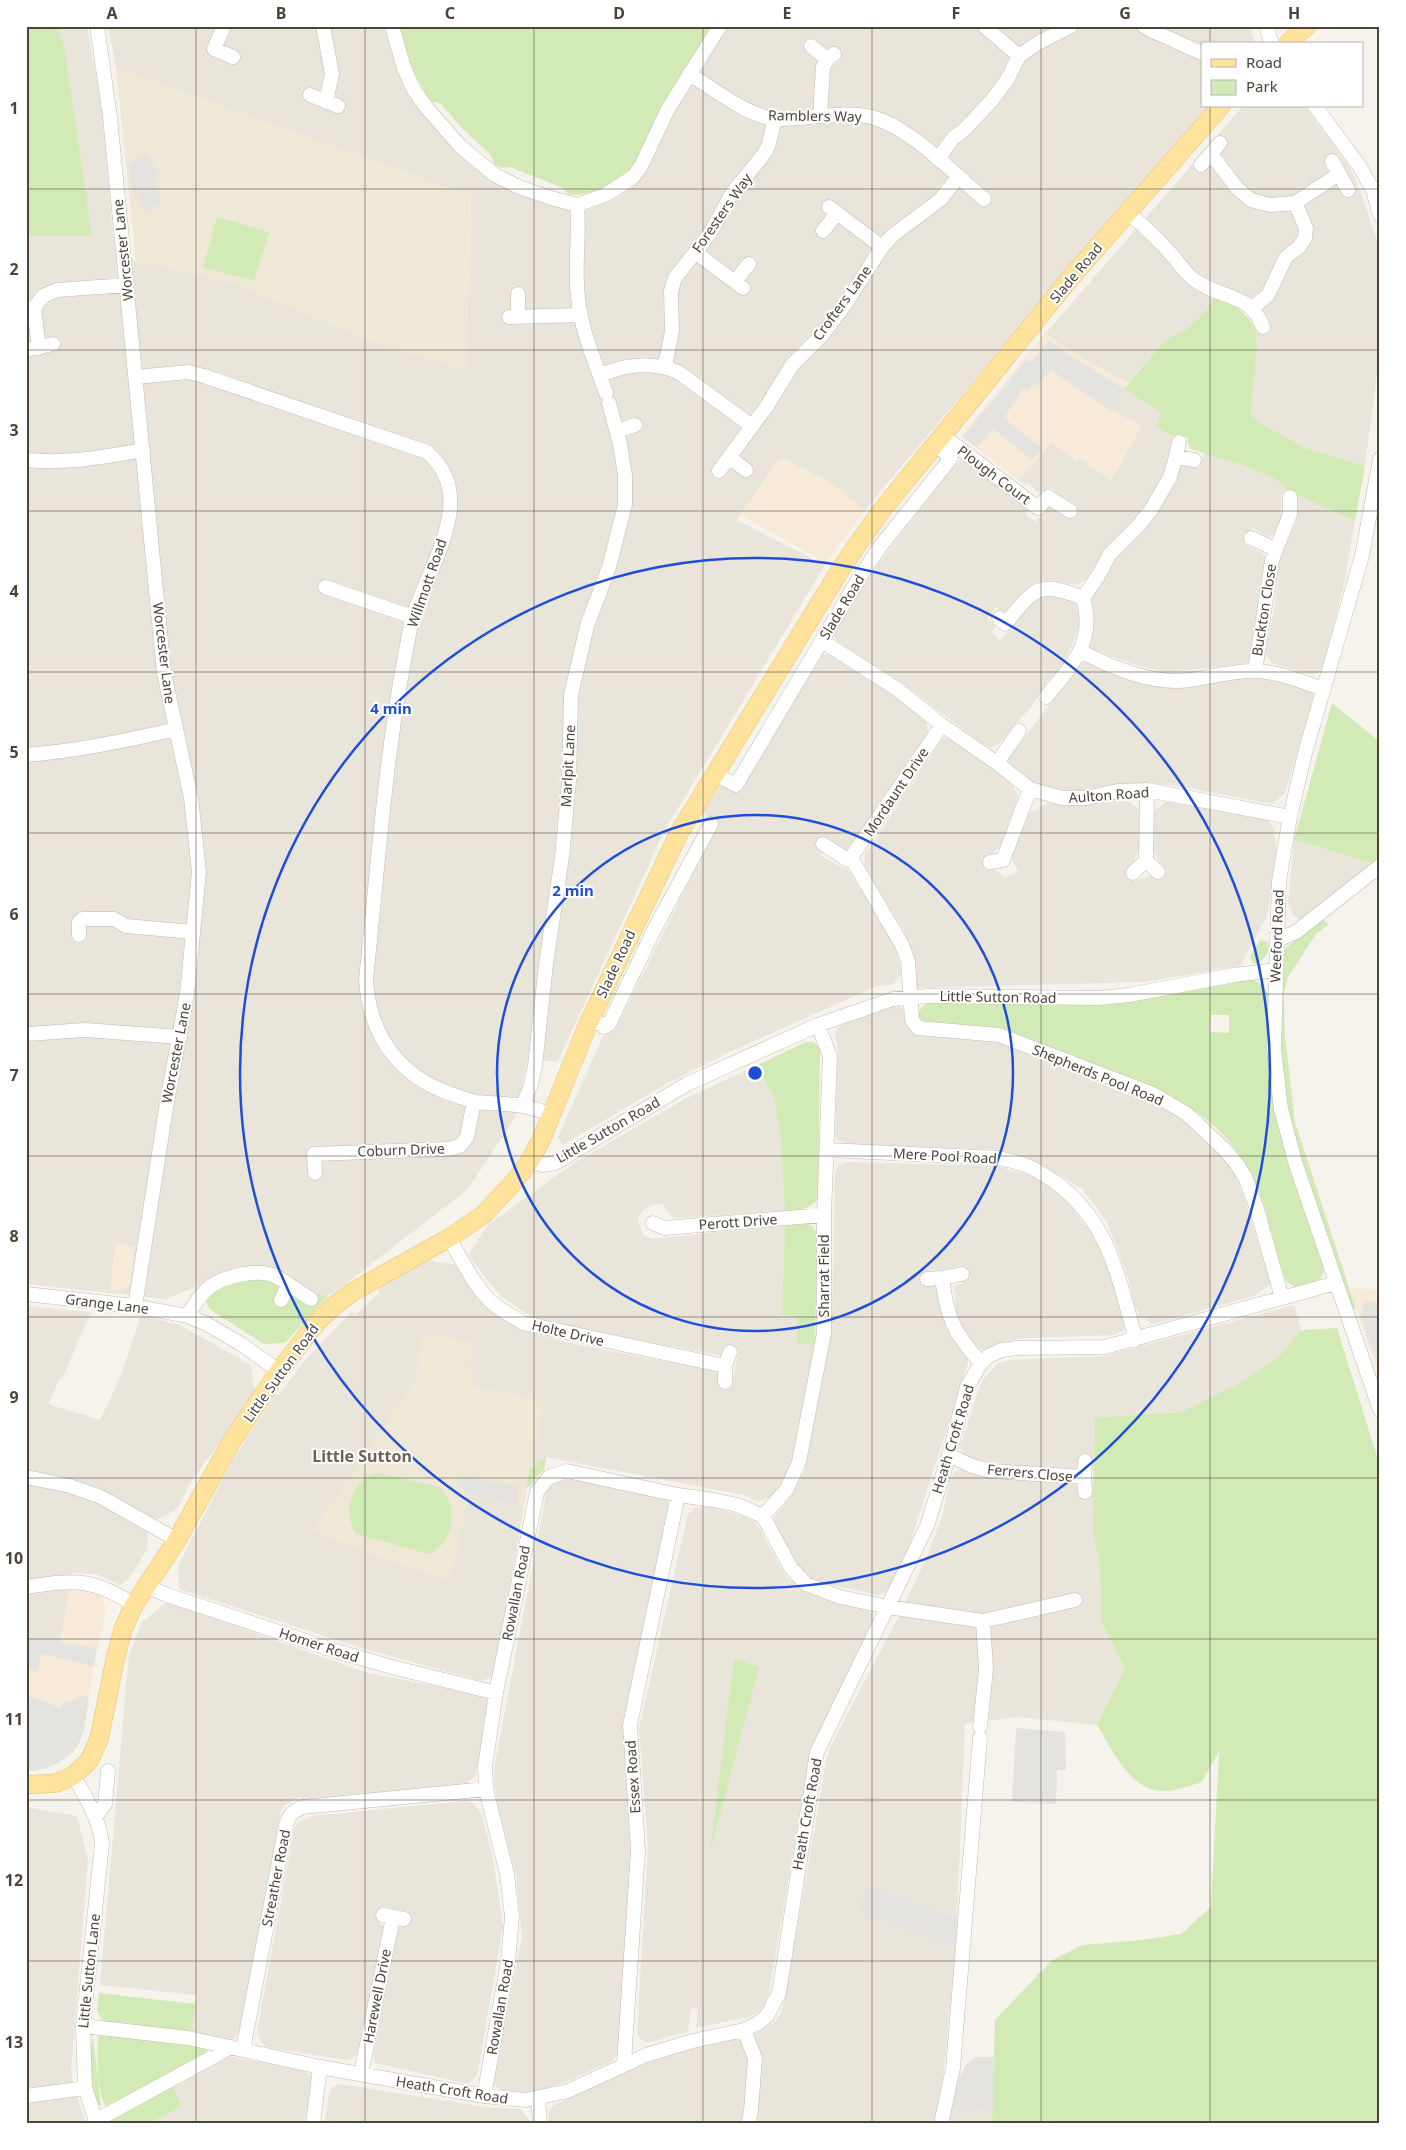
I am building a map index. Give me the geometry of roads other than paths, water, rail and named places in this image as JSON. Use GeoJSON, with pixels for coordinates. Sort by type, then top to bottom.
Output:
{"type":"FeatureCollection","features":[{"type":"Feature","properties":{"kind":"main road"},"geometry":{"type":"LineString","coordinates":[[1289,42],[1306,26]]}},
{"type":"Feature","properties":{"kind":"main road","name":"Slade Road"},"geometry":{"type":"LineString","coordinates":[[530,1161],[589,1022],[679,833],[841,569],[881,510],[1073,275],[1219,108]]}},
{"type":"Feature","properties":{"kind":"main road","name":"Little Sutton Road"},"geometry":{"type":"LineString","coordinates":[[73,1776],[89,1761],[95,1749],[123,1629],[134,1605],[177,1540],[230,1444],[279,1371],[318,1321],[335,1305],[378,1276],[449,1238],[494,1205],[530,1161]]}},
{"type":"Feature","properties":{"kind":"main road"},"geometry":{"type":"LineString","coordinates":[[26,1785],[45,1786],[73,1776]]}},
{"type":"Feature","properties":{"kind":"street","name":"Worcester Lane"},"geometry":{"type":"LineString","coordinates":[[97,26],[110,117],[164,673],[191,798],[199,872],[187,994],[167,1102],[135,1306]]}},
{"type":"Feature","properties":{"kind":"street"},"geometry":{"type":"LineString","coordinates":[[224,26],[214,49],[233,57]]}},
{"type":"Feature","properties":{"kind":"street"},"geometry":{"type":"LineString","coordinates":[[310,95],[332,104],[332,74],[323,26]]}},
{"type":"Feature","properties":{"kind":"street"},"geometry":{"type":"LineString","coordinates":[[392,26],[404,68],[414,90],[426,107],[460,146],[495,175],[519,187],[551,198],[577,204],[605,195],[633,177],[641,166],[668,109],[689,74],[717,35],[720,26]]}},
{"type":"Feature","properties":{"kind":"street"},"geometry":{"type":"LineString","coordinates":[[984,26],[1019,56]]}},
{"type":"Feature","properties":{"kind":"street"},"geometry":{"type":"LineString","coordinates":[[938,159],[953,138],[964,130],[992,100],[1007,80],[1019,56],[1038,43],[1071,26]]}},
{"type":"Feature","properties":{"kind":"street"},"geometry":{"type":"LineString","coordinates":[[1144,26],[1158,35],[1172,39],[1185,47],[1201,53]]}},
{"type":"Feature","properties":{"kind":"street"},"geometry":{"type":"LineString","coordinates":[[1266,26],[1271,42]]}},
{"type":"Feature","properties":{"kind":"street"},"geometry":{"type":"LineString","coordinates":[[811,46],[831,56],[822,67],[820,116]]}},
{"type":"Feature","properties":{"kind":"street","name":"Ramblers Way"},"geometry":{"type":"LineString","coordinates":[[689,74],[747,110],[775,119],[820,116],[875,118],[904,133],[938,159],[984,199]]}},
{"type":"Feature","properties":{"kind":"street"},"geometry":{"type":"LineString","coordinates":[[1316,108],[1360,167],[1373,190],[1380,215]]}},
{"type":"Feature","properties":{"kind":"street","name":"Foresters Way"},"geometry":{"type":"LineString","coordinates":[[665,366],[672,330],[671,291],[682,267],[711,232],[732,194],[762,158],[771,139],[775,119]]}},
{"type":"Feature","properties":{"kind":"street"},"geometry":{"type":"LineString","coordinates":[[1201,165],[1216,149],[1237,188],[1251,200],[1270,205],[1295,203],[1339,174]]}},
{"type":"Feature","properties":{"kind":"street"},"geometry":{"type":"LineString","coordinates":[[1332,161],[1348,190]]}},
{"type":"Feature","properties":{"kind":"street","name":"Crofters Lane"},"geometry":{"type":"LineString","coordinates":[[719,471],[752,426],[792,364],[832,322],[882,247],[893,235],[941,199],[958,177]]}},
{"type":"Feature","properties":{"kind":"street"},"geometry":{"type":"LineString","coordinates":[[1252,308],[1268,295],[1286,257],[1299,248],[1305,238],[1306,228],[1295,203]]}},
{"type":"Feature","properties":{"kind":"street","name":"Marlpit Lane"},"geometry":{"type":"LineString","coordinates":[[523,1105],[531,1085],[535,1066],[546,964],[562,857],[569,781],[571,695],[586,626],[608,567],[625,505],[625,475],[617,431],[600,374],[584,335],[580,315],[577,294],[577,204]]}},
{"type":"Feature","properties":{"kind":"street"},"geometry":{"type":"LineString","coordinates":[[823,231],[833,210],[882,247]]}},
{"type":"Feature","properties":{"kind":"street"},"geometry":{"type":"LineString","coordinates":[[1128,213],[1162,243],[1194,281],[1215,291],[1237,297],[1252,308],[1263,327]]}},
{"type":"Feature","properties":{"kind":"street"},"geometry":{"type":"LineString","coordinates":[[696,252],[739,284],[749,264]]}},
{"type":"Feature","properties":{"kind":"street"},"geometry":{"type":"LineString","coordinates":[[53,344],[35,348],[34,308],[43,296],[57,290],[127,285]]}},
{"type":"Feature","properties":{"kind":"street"},"geometry":{"type":"LineString","coordinates":[[518,294],[513,316],[580,315]]}},
{"type":"Feature","properties":{"kind":"street"},"geometry":{"type":"LineString","coordinates":[[600,374],[636,365],[665,366],[678,372],[752,426]]}},
{"type":"Feature","properties":{"kind":"street","name":"Willmott Road"},"geometry":{"type":"LineString","coordinates":[[136,378],[188,372],[204,376],[427,452],[445,472],[450,489],[450,510],[439,553],[413,617],[402,672],[382,828],[366,979],[367,998],[382,1039],[397,1061],[433,1088],[474,1102],[523,1105],[551,1115]]}},
{"type":"Feature","properties":{"kind":"street"},"geometry":{"type":"LineString","coordinates":[[617,431],[634,425]]}},
{"type":"Feature","properties":{"kind":"street","name":"Plough Court"},"geometry":{"type":"LineString","coordinates":[[938,440],[1038,508],[1048,497],[1070,511]]}},
{"type":"Feature","properties":{"kind":"street","name":"Slade Road"},"geometry":{"type":"LineString","coordinates":[[715,774],[736,785],[858,580],[880,548],[951,458],[938,440]]}},
{"type":"Feature","properties":{"kind":"street"},"geometry":{"type":"LineString","coordinates":[[1083,598],[1110,554],[1151,510],[1170,477],[1179,442]]}},
{"type":"Feature","properties":{"kind":"street"},"geometry":{"type":"LineString","coordinates":[[26,460],[55,463],[76,462],[143,450]]}},
{"type":"Feature","properties":{"kind":"street"},"geometry":{"type":"LineString","coordinates":[[729,457],[746,470]]}},
{"type":"Feature","properties":{"kind":"street"},"geometry":{"type":"LineString","coordinates":[[1176,457],[1194,460]]}},
{"type":"Feature","properties":{"kind":"street","name":"Weeford Road"},"geometry":{"type":"LineString","coordinates":[[1380,459],[1362,556],[1290,817],[1279,881],[1274,1049],[1281,1109],[1296,1165],[1380,1410]]}},
{"type":"Feature","properties":{"kind":"street","name":"Buckton Close"},"geometry":{"type":"LineString","coordinates":[[1255,671],[1275,549],[1290,514],[1290,497]]}},
{"type":"Feature","properties":{"kind":"street","name":"Buckton Close"},"geometry":{"type":"LineString","coordinates":[[1251,538],[1275,549]]}},
{"type":"Feature","properties":{"kind":"street"},"geometry":{"type":"LineString","coordinates":[[841,569],[858,580]]}},
{"type":"Feature","properties":{"kind":"street"},"geometry":{"type":"LineString","coordinates":[[324,587],[413,617]]}},
{"type":"Feature","properties":{"kind":"street"},"geometry":{"type":"LineString","coordinates":[[995,635],[1002,621],[1031,594],[1043,587],[1070,592],[1083,598],[1088,615],[1080,651],[1046,697]]}},
{"type":"Feature","properties":{"kind":"street","name":"Aulton Road"},"geometry":{"type":"LineString","coordinates":[[822,641],[897,689],[942,725],[997,763],[1030,789],[1062,798],[1079,798],[1117,791],[1147,790],[1290,817]]}},
{"type":"Feature","properties":{"kind":"street"},"geometry":{"type":"LineString","coordinates":[[1080,651],[1109,666],[1151,678],[1174,681],[1255,671],[1272,673],[1324,689]]}},
{"type":"Feature","properties":{"kind":"street"},"geometry":{"type":"LineString","coordinates":[[763,696],[783,707]]}},
{"type":"Feature","properties":{"kind":"street","name":"Mordaunt Drive"},"geometry":{"type":"LineString","coordinates":[[853,861],[854,854],[942,725]]}},
{"type":"Feature","properties":{"kind":"street"},"geometry":{"type":"LineString","coordinates":[[26,755],[70,751],[113,744],[176,729]]}},
{"type":"Feature","properties":{"kind":"street"},"geometry":{"type":"LineString","coordinates":[[997,763],[1019,731]]}},
{"type":"Feature","properties":{"kind":"street"},"geometry":{"type":"LineString","coordinates":[[1001,865],[1030,789]]}},
{"type":"Feature","properties":{"kind":"street"},"geometry":{"type":"LineString","coordinates":[[1133,873],[1146,860],[1147,790]]}},
{"type":"Feature","properties":{"kind":"street"},"geometry":{"type":"LineString","coordinates":[[589,1022],[602,1024],[604,1027],[609,1024],[655,928],[711,824]]}},
{"type":"Feature","properties":{"kind":"street"},"geometry":{"type":"LineString","coordinates":[[679,833],[700,844]]}},
{"type":"Feature","properties":{"kind":"street"},"geometry":{"type":"LineString","coordinates":[[823,844],[846,859],[853,861],[902,945],[908,961],[910,998]]}},
{"type":"Feature","properties":{"kind":"street"},"geometry":{"type":"LineString","coordinates":[[1146,860],[1158,872]]}},
{"type":"Feature","properties":{"kind":"street"},"geometry":{"type":"LineString","coordinates":[[1277,940],[1296,932],[1380,866]]}},
{"type":"Feature","properties":{"kind":"street"},"geometry":{"type":"LineString","coordinates":[[79,935],[80,922],[84,919],[114,919],[126,926],[193,932]]}},
{"type":"Feature","properties":{"kind":"street","name":"Little Sutton Road"},"geometry":{"type":"LineString","coordinates":[[530,1161],[542,1165],[555,1163],[687,1084],[818,1025],[893,998],[1122,996],[1234,975],[1276,970]]}},
{"type":"Feature","properties":{"kind":"street","name":"Shepherds Pool Road"},"geometry":{"type":"LineString","coordinates":[[910,998],[912,1020],[918,1028],[999,1035],[1153,1094],[1186,1114],[1224,1150],[1237,1164],[1245,1177],[1256,1206],[1282,1298]]}},
{"type":"Feature","properties":{"kind":"street","name":"Sharrat Field"},"geometry":{"type":"LineString","coordinates":[[763,1516],[787,1489],[799,1462],[824,1333],[824,1215],[830,1056],[818,1025]]}},
{"type":"Feature","properties":{"kind":"street"},"geometry":{"type":"LineString","coordinates":[[26,1035],[85,1030],[180,1038]]}},
{"type":"Feature","properties":{"kind":"street","name":"Coburn Drive"},"geometry":{"type":"LineString","coordinates":[[314,1173],[314,1154],[449,1149],[460,1146],[467,1137],[474,1102]]}},
{"type":"Feature","properties":{"kind":"street","name":"Mere Pool Road"},"geometry":{"type":"LineString","coordinates":[[827,1150],[999,1158],[1026,1165],[1043,1174],[1075,1197],[1101,1232],[1112,1256],[1136,1340]]}},
{"type":"Feature","properties":{"kind":"street","name":"Perott Drive"},"geometry":{"type":"LineString","coordinates":[[653,1224],[664,1228],[824,1215]]}},
{"type":"Feature","properties":{"kind":"street","name":"Holte Drive"},"geometry":{"type":"LineString","coordinates":[[449,1238],[489,1300],[523,1323],[725,1366]]}},
{"type":"Feature","properties":{"kind":"street"},"geometry":{"type":"LineString","coordinates":[[187,1316],[204,1292],[212,1286],[227,1279],[262,1274],[274,1276],[311,1299]]}},
{"type":"Feature","properties":{"kind":"street"},"geometry":{"type":"LineString","coordinates":[[927,1279],[962,1274]]}},
{"type":"Feature","properties":{"kind":"street"},"geometry":{"type":"LineString","coordinates":[[942,1278],[946,1304],[951,1320],[962,1342],[981,1363]]}},
{"type":"Feature","properties":{"kind":"street","name":"Heath Croft Road"},"geometry":{"type":"LineString","coordinates":[[82,2026],[188,2038],[320,2067],[508,2100],[538,2098],[568,2091],[624,2064],[668,2048],[744,2030],[758,2024],[767,2016],[779,1993],[817,1752],[927,1526],[949,1455],[967,1387],[981,1363],[990,1355],[1002,1350],[1017,1348],[1105,1347],[1136,1340],[1336,1282]]}},
{"type":"Feature","properties":{"kind":"street"},"geometry":{"type":"LineString","coordinates":[[281,1300],[288,1286]]}},
{"type":"Feature","properties":{"kind":"street","name":"Grange Lane"},"geometry":{"type":"LineString","coordinates":[[26,1294],[135,1306],[187,1316],[205,1323],[241,1344],[279,1371]]}},
{"type":"Feature","properties":{"kind":"street"},"geometry":{"type":"LineString","coordinates":[[725,1382],[725,1366],[730,1352]]}},
{"type":"Feature","properties":{"kind":"street","name":"Ferrers Close"},"geometry":{"type":"LineString","coordinates":[[949,1455],[972,1466],[991,1471],[1084,1477]]}},
{"type":"Feature","properties":{"kind":"street","name":"Ferrers Close"},"geometry":{"type":"LineString","coordinates":[[1085,1461],[1085,1492]]}},
{"type":"Feature","properties":{"kind":"street","name":"Rowallan Road"},"geometry":{"type":"LineString","coordinates":[[484,2096],[508,1961],[512,1917],[507,1874],[486,1789],[485,1766],[496,1693],[537,1492],[542,1483],[556,1473],[567,1471],[678,1496],[738,1505],[763,1516]]}},
{"type":"Feature","properties":{"kind":"street"},"geometry":{"type":"LineString","coordinates":[[26,1477],[70,1486],[101,1497],[177,1540]]}},
{"type":"Feature","properties":{"kind":"street","name":"Essex Road"},"geometry":{"type":"LineString","coordinates":[[624,2064],[638,1850],[630,1725],[678,1496]]}},
{"type":"Feature","properties":{"kind":"street"},"geometry":{"type":"LineString","coordinates":[[763,1516],[798,1578],[816,1589],[840,1597],[888,1607],[983,1621],[1075,1600]]}},
{"type":"Feature","properties":{"kind":"street"},"geometry":{"type":"LineString","coordinates":[[26,1587],[64,1582],[82,1582],[102,1586],[134,1605]]}},
{"type":"Feature","properties":{"kind":"street","name":"Homer Road"},"geometry":{"type":"LineString","coordinates":[[146,1586],[167,1595],[336,1651],[392,1668],[496,1693]]}},
{"type":"Feature","properties":{"kind":"street"},"geometry":{"type":"LineString","coordinates":[[941,2124],[952,2068],[986,1669],[983,1621]]}},
{"type":"Feature","properties":{"kind":"street"},"geometry":{"type":"LineString","coordinates":[[95,1817],[105,1804],[108,1771]]}},
{"type":"Feature","properties":{"kind":"street","name":"Little Sutton Lane"},"geometry":{"type":"LineString","coordinates":[[73,1776],[95,1817],[100,1829],[102,1843],[82,2026],[85,2088],[96,2122]]}},
{"type":"Feature","properties":{"kind":"street","name":"Streather Road"},"geometry":{"type":"LineString","coordinates":[[237,2049],[288,1817],[294,1810],[303,1807],[486,1789]]}},
{"type":"Feature","properties":{"kind":"street","name":"Harewell Drive"},"geometry":{"type":"LineString","coordinates":[[361,2074],[393,1917]]}},
{"type":"Feature","properties":{"kind":"street"},"geometry":{"type":"LineString","coordinates":[[744,2030],[755,2058],[751,2111],[748,2124]]}},
{"type":"Feature","properties":{"kind":"street"},"geometry":{"type":"LineString","coordinates":[[96,2122],[237,2049]]}},
{"type":"Feature","properties":{"kind":"street"},"geometry":{"type":"LineString","coordinates":[[313,2124],[320,2067]]}},
{"type":"Feature","properties":{"kind":"street"},"geometry":{"type":"LineString","coordinates":[[26,2096],[85,2088]]}},
{"type":"Feature","properties":{"kind":"street"},"geometry":{"type":"LineString","coordinates":[[538,2098],[540,2124]]}},
{"type":"Feature","properties":{"kind":"district","name":"Little Sutton"},"geometry":{"type":"Point","coordinates":[362,1456]}}]}
